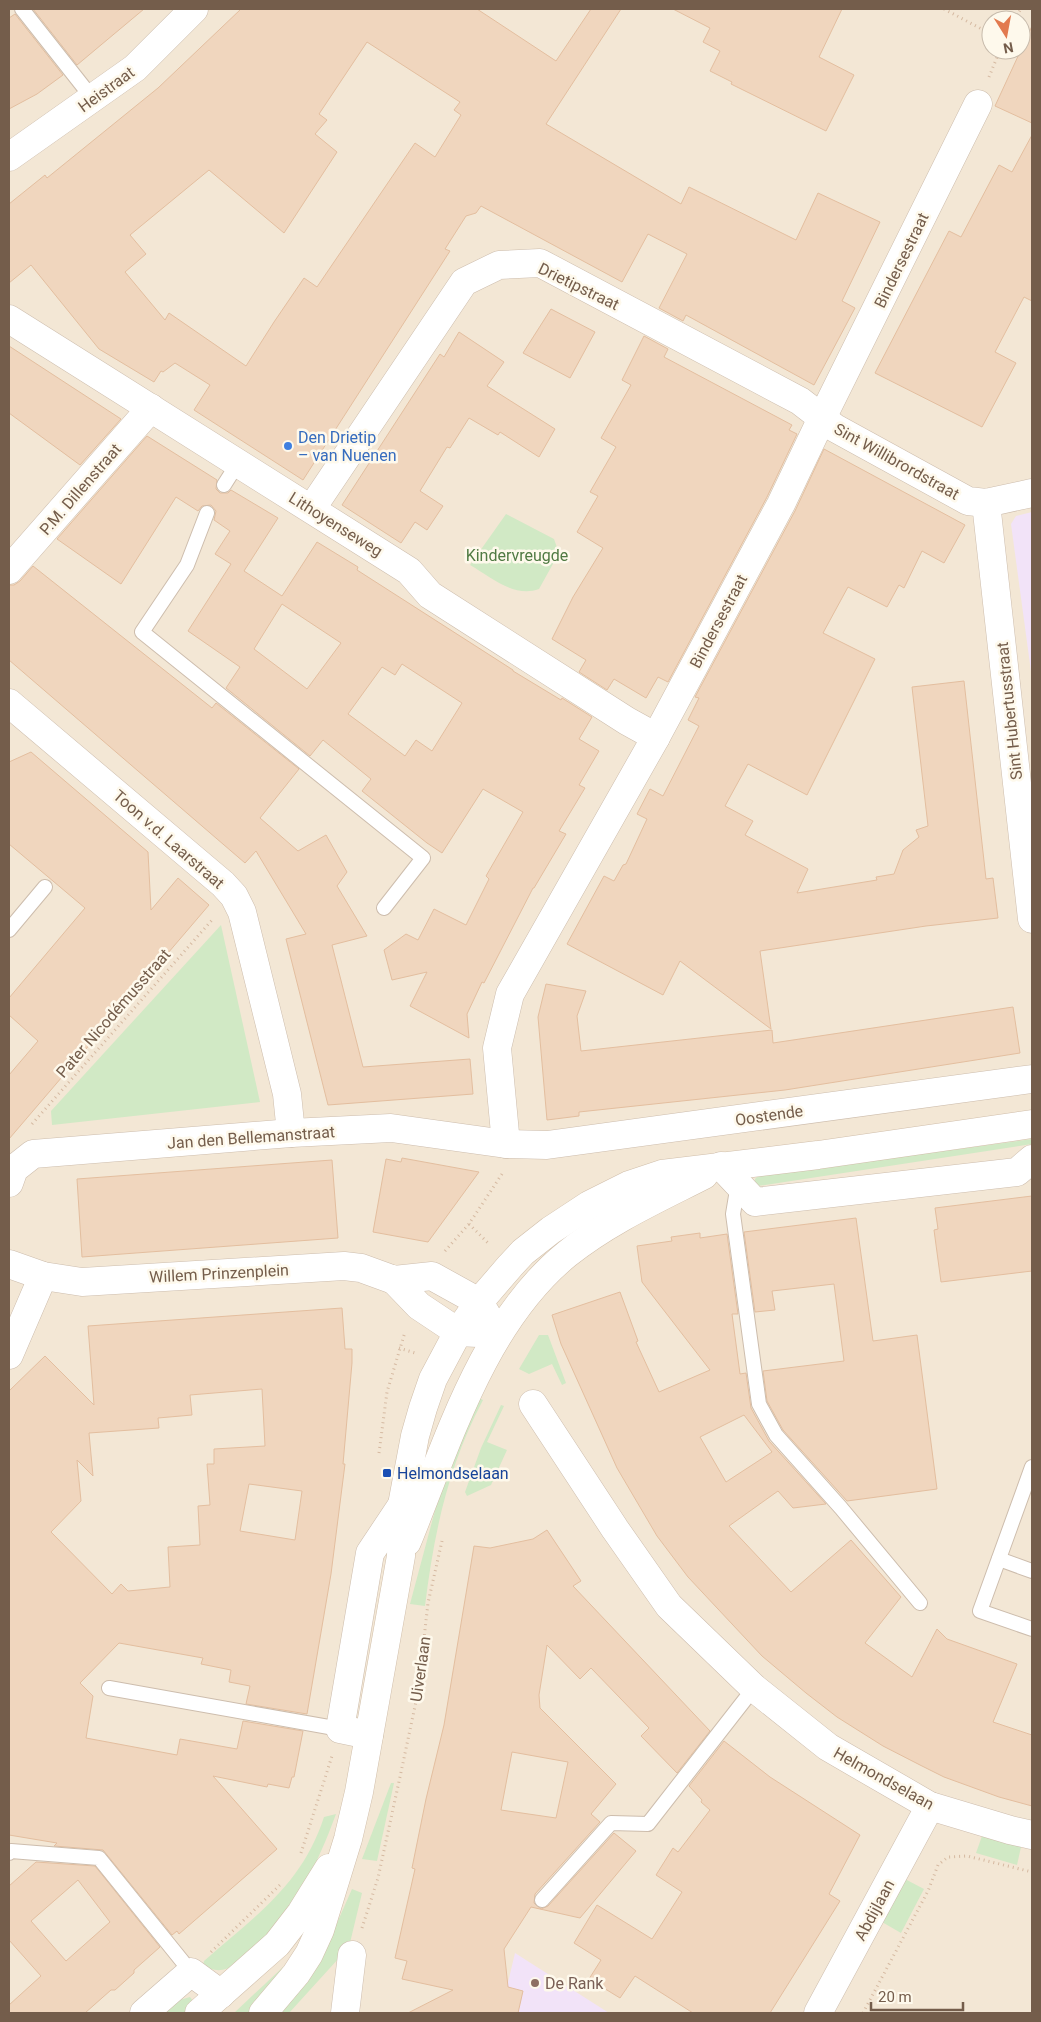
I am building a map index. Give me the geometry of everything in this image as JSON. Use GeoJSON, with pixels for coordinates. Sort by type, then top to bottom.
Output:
{"type":"FeatureCollection","features":[{"type":"Feature","properties":{"kind":"street","name":"Heistraat"},"geometry":{"type":"LineString","coordinates":[[9,157],[135,68],[194,9]]}},
{"type":"Feature","properties":{"kind":"street","name":"Bindersestraat"},"geometry":{"type":"LineString","coordinates":[[506,1144],[497,1048],[510,994],[656,737],[782,504],[822,418],[978,104]]}},
{"type":"Feature","properties":{"kind":"street","name":"Drietipstraat"},"geometry":{"type":"LineString","coordinates":[[312,508],[464,282],[499,265],[540,263],[800,401],[822,418]]}},
{"type":"Feature","properties":{"kind":"street","name":"Lithoyenseweg"},"geometry":{"type":"LineString","coordinates":[[9,319],[151,408],[231,474],[312,508],[409,571],[430,595],[627,721],[656,737]]}},
{"type":"Feature","properties":{"kind":"street","name":"P.M. Dillenstraat"},"geometry":{"type":"LineString","coordinates":[[9,570],[151,408]]}},
{"type":"Feature","properties":{"kind":"street","name":"Sint Willibrordstraat"},"geometry":{"type":"LineString","coordinates":[[822,418],[835,428],[968,501],[986,502],[1032,493]]}},
{"type":"Feature","properties":{"kind":"street","name":"Sint Hubertusstraat"},"geometry":{"type":"LineString","coordinates":[[986,502],[1032,919]]}},
{"type":"Feature","properties":{"kind":"street","name":"Toon v.d. Laarstraat"},"geometry":{"type":"LineString","coordinates":[[9,703],[223,884],[234,896],[242,912],[287,1094],[291,1133]]}},
{"type":"Feature","properties":{"kind":"street","name":"Oostende"},"geometry":{"type":"LineString","coordinates":[[506,1144],[547,1145],[1032,1079]]}},
{"type":"Feature","properties":{"kind":"street"},"geometry":{"type":"LineString","coordinates":[[401,1556],[465,1398],[498,1334],[531,1289],[566,1255],[586,1240],[615,1222],[729,1175],[818,1155],[1032,1124]]}},
{"type":"Feature","properties":{"kind":"street","name":"Jan den Bellemanstraat"},"geometry":{"type":"LineString","coordinates":[[33,1154],[291,1133],[391,1128],[506,1144]]}},
{"type":"Feature","properties":{"kind":"street"},"geometry":{"type":"LineString","coordinates":[[9,1183],[14,1170],[33,1154]]}},
{"type":"Feature","properties":{"kind":"street"},"geometry":{"type":"LineString","coordinates":[[263,2013],[296,1974],[309,1954],[320,1930],[348,1839],[359,1792],[401,1556],[402,1505],[415,1436],[423,1408],[433,1379],[458,1332],[479,1302],[523,1252],[551,1230],[616,1190],[645,1179],[682,1170],[729,1175],[755,1202],[1016,1172],[1032,1159]]}},
{"type":"Feature","properties":{"kind":"street","name":"Willem Prinzenplein"},"geometry":{"type":"LineString","coordinates":[[9,1264],[43,1276],[82,1282],[344,1266],[360,1268],[394,1280],[432,1276],[479,1302]]}},
{"type":"Feature","properties":{"kind":"street"},"geometry":{"type":"LineString","coordinates":[[9,1355],[43,1276]]}},
{"type":"Feature","properties":{"kind":"street","name":"Willem Prinzenplein"},"geometry":{"type":"LineString","coordinates":[[394,1280],[418,1306],[458,1332]]}},
{"type":"Feature","properties":{"kind":"street"},"geometry":{"type":"LineString","coordinates":[[479,1302],[498,1334]]}},
{"type":"Feature","properties":{"kind":"street"},"geometry":{"type":"LineString","coordinates":[[458,1332],[498,1334]]}},
{"type":"Feature","properties":{"kind":"street","name":"Helmondselaan"},"geometry":{"type":"LineString","coordinates":[[534,1404],[614,1529],[669,1606],[754,1688],[828,1747],[930,1806],[1032,1835]]}},
{"type":"Feature","properties":{"kind":"street"},"geometry":{"type":"LineString","coordinates":[[369,1735],[340,1730],[370,1553],[402,1505]]}},
{"type":"Feature","properties":{"kind":"street","name":"Abdijlaan"},"geometry":{"type":"LineString","coordinates":[[818,2013],[930,1806]]}},
{"type":"Feature","properties":{"kind":"street"},"geometry":{"type":"LineString","coordinates":[[199,2013],[277,1944],[301,1913],[348,1839]]}},
{"type":"Feature","properties":{"kind":"street"},"geometry":{"type":"LineString","coordinates":[[345,2013],[352,1955]]}},
{"type":"Feature","properties":{"kind":"street"},"geometry":{"type":"LineString","coordinates":[[144,2013],[191,1972],[221,1994]]}},
{"type":"Feature","properties":{"kind":"lane"},"geometry":{"type":"LineString","coordinates":[[22,9],[92,99]]}},
{"type":"Feature","properties":{"kind":"lane"},"geometry":{"type":"LineString","coordinates":[[207,513],[186,565],[142,632],[423,858],[384,908]]}},
{"type":"Feature","properties":{"kind":"lane"},"geometry":{"type":"LineString","coordinates":[[9,930],[45,887]]}},
{"type":"Feature","properties":{"kind":"lane"},"geometry":{"type":"LineString","coordinates":[[729,1175],[759,1404],[776,1436],[842,1508],[920,1603]]}},
{"type":"Feature","properties":{"kind":"lane"},"geometry":{"type":"LineString","coordinates":[[1032,1468],[1028,1490],[999,1559],[980,1611],[1032,1629]]}},
{"type":"Feature","properties":{"kind":"lane"},"geometry":{"type":"LineString","coordinates":[[999,1559],[1032,1571]]}},
{"type":"Feature","properties":{"kind":"lane"},"geometry":{"type":"LineString","coordinates":[[109,1688],[340,1730]]}},
{"type":"Feature","properties":{"kind":"lane"},"geometry":{"type":"LineString","coordinates":[[542,1900],[611,1823],[648,1824],[754,1688]]}},
{"type":"Feature","properties":{"kind":"lane"},"geometry":{"type":"LineString","coordinates":[[9,1853],[11,1851],[98,1858],[191,1972]]}},
{"type":"Feature","properties":{"kind":"path"},"geometry":{"type":"LineString","coordinates":[[944,9],[981,29]]}},
{"type":"Feature","properties":{"kind":"path","name":"Pater Nicodémusstraat"},"geometry":{"type":"LineString","coordinates":[[33,1154],[30,1126],[234,896]]}},
{"type":"Feature","properties":{"kind":"path"},"geometry":{"type":"LineString","coordinates":[[470,1224],[502,1177],[506,1144]]}},
{"type":"Feature","properties":{"kind":"path"},"geometry":{"type":"LineString","coordinates":[[387,1392],[393,1394]]}},
{"type":"Feature","properties":{"kind":"path","name":"Uiverlaan"},"geometry":{"type":"LineString","coordinates":[[352,1955],[378,1878],[400,1777],[418,1684],[428,1604],[443,1536]]}},
{"type":"Feature","properties":{"kind":"path"},"geometry":{"type":"LineString","coordinates":[[409,1683],[418,1684]]}},
{"type":"Feature","properties":{"kind":"path"},"geometry":{"type":"LineString","coordinates":[[299,1856],[304,1848],[340,1730]]}},
{"type":"Feature","properties":{"kind":"path"},"geometry":{"type":"LineString","coordinates":[[393,1776],[400,1777]]}},
{"type":"Feature","properties":{"kind":"path"},"geometry":{"type":"LineString","coordinates":[[863,2013],[928,1891],[938,1865],[948,1857],[967,1856],[1032,1872]]}},
{"type":"Feature","properties":{"kind":"path"},"geometry":{"type":"LineString","coordinates":[[191,1972],[284,1881]]}},
{"type":"Feature","properties":{"kind":"shaded area"},"geometry":{"type":"Polygon","coordinates":[[[9,9],[1032,9],[1032,2013],[9,2013],[9,9]]]}},
{"type":"Feature","properties":{"kind":"shaded area"},"geometry":{"type":"Polygon","coordinates":[[[1032,512],[1032,679],[1011,524],[1016,516],[1032,512]]]}},
{"type":"Feature","properties":{"kind":"shaded area","name":"De Rank"},"geometry":{"type":"Polygon","coordinates":[[[515,1953],[609,2013],[499,2013],[501,2012],[515,1953]]]}},
{"type":"Feature","properties":{"kind":"green space","name":"Kindervreugde"},"geometry":{"type":"Polygon","coordinates":[[[506,514],[554,539],[559,553],[539,589],[521,591],[512,589],[470,565],[506,514]]]}},
{"type":"Feature","properties":{"kind":"green space"},"geometry":{"type":"Polygon","coordinates":[[[221,925],[260,1102],[52,1125],[51,1111],[221,925]]]}},
{"type":"Feature","properties":{"kind":"green space"},"geometry":{"type":"Polygon","coordinates":[[[1032,1139],[1032,1144],[758,1186],[755,1183],[755,1179],[758,1176],[1032,1139]]]}},
{"type":"Feature","properties":{"kind":"green space"},"geometry":{"type":"Polygon","coordinates":[[[539,1335],[548,1335],[566,1383],[562,1385],[552,1364],[529,1374],[519,1369],[539,1335]]]}},
{"type":"Feature","properties":{"kind":"green space"},"geometry":{"type":"Polygon","coordinates":[[[477,1397],[483,1400],[460,1450],[444,1500],[433,1552],[425,1606],[410,1604],[437,1503],[477,1397]]]}},
{"type":"Feature","properties":{"kind":"green space"},"geometry":{"type":"Polygon","coordinates":[[[501,1405],[504,1406],[487,1442],[507,1450],[491,1485],[467,1496],[465,1492],[481,1448],[501,1405]]]}},
{"type":"Feature","properties":{"kind":"green space"},"geometry":{"type":"Polygon","coordinates":[[[391,1783],[394,1783],[377,1861],[362,1859],[391,1783]]]}},
{"type":"Feature","properties":{"kind":"green space"},"geometry":{"type":"Polygon","coordinates":[[[336,1814],[320,1853],[302,1889],[264,1939],[233,1966],[216,1970],[203,1965],[204,1961],[259,1914],[290,1881],[315,1841],[324,1817],[336,1814]]]}},
{"type":"Feature","properties":{"kind":"green space"},"geometry":{"type":"Polygon","coordinates":[[[982,1836],[1021,1847],[1017,1865],[976,1853],[982,1836]]]}},
{"type":"Feature","properties":{"kind":"green space"},"geometry":{"type":"Polygon","coordinates":[[[903,1878],[924,1889],[901,1933],[882,1922],[903,1878]]]}},
{"type":"Feature","properties":{"kind":"green space"},"geometry":{"type":"Polygon","coordinates":[[[352,1889],[362,1893],[349,1947],[289,2013],[276,2013],[325,1946],[352,1889]]]}},
{"type":"Feature","properties":{"kind":"green space"},"geometry":{"type":"Polygon","coordinates":[[[285,1967],[271,1990],[249,2013],[234,2013],[285,1967]]]}},
{"type":"Feature","properties":{"kind":"green space"},"geometry":{"type":"Polygon","coordinates":[[[190,1997],[193,2005],[184,2013],[160,2013],[176,2001],[190,1997]]]}},
{"type":"Feature","properties":{"kind":"building"},"geometry":{"type":"Polygon","coordinates":[[[33,9],[144,9],[77,65],[33,9]]]}},
{"type":"Feature","properties":{"kind":"building"},"geometry":{"type":"Polygon","coordinates":[[[241,9],[477,9],[556,61],[591,9],[621,9],[546,124],[681,204],[689,187],[796,240],[818,193],[880,222],[842,301],[855,308],[814,385],[686,315],[683,321],[659,308],[687,254],[648,234],[622,282],[481,206],[476,213],[466,216],[445,249],[450,251],[303,480],[194,410],[210,385],[175,363],[163,372],[161,371],[154,382],[99,349],[31,265],[9,283],[9,204],[45,175],[47,178],[158,88],[241,9]],[[367,42],[319,114],[327,120],[315,134],[337,152],[284,233],[209,170],[130,235],[146,254],[125,272],[165,320],[169,313],[246,366],[304,278],[317,287],[415,143],[435,157],[461,115],[454,110],[460,102],[367,42]]]}},
{"type":"Feature","properties":{"kind":"building"},"geometry":{"type":"Polygon","coordinates":[[[673,9],[842,9],[819,57],[854,75],[826,131],[731,84],[732,82],[710,71],[720,51],[703,42],[710,28],[673,9]]]}},
{"type":"Feature","properties":{"kind":"building"},"geometry":{"type":"Polygon","coordinates":[[[15,14],[63,75],[37,94],[9,109],[9,18],[15,14]]]}},
{"type":"Feature","properties":{"kind":"building"},"geometry":{"type":"Polygon","coordinates":[[[1032,26],[1032,123],[995,106],[1016,60],[1031,60],[1032,26]]]}},
{"type":"Feature","properties":{"kind":"building"},"geometry":{"type":"Polygon","coordinates":[[[1032,135],[1032,301],[1024,297],[995,352],[1016,363],[982,427],[875,373],[949,231],[961,237],[999,165],[1012,172],[1032,135]]]}},
{"type":"Feature","properties":{"kind":"building"},"geometry":{"type":"Polygon","coordinates":[[[551,309],[595,332],[570,378],[523,353],[551,309]]]}},
{"type":"Feature","properties":{"kind":"building"},"geometry":{"type":"Polygon","coordinates":[[[459,332],[504,362],[487,386],[555,429],[539,457],[500,432],[498,435],[469,418],[450,448],[447,447],[420,491],[443,506],[427,530],[415,522],[401,543],[342,505],[440,354],[444,357],[459,332]]]}},
{"type":"Feature","properties":{"kind":"building"},"geometry":{"type":"Polygon","coordinates":[[[644,336],[668,349],[664,357],[792,425],[789,430],[797,434],[767,497],[668,682],[658,677],[646,698],[614,679],[607,690],[579,672],[586,660],[552,639],[573,597],[603,548],[577,532],[598,496],[590,492],[616,447],[601,438],[631,385],[622,380],[644,336]]]}},
{"type":"Feature","properties":{"kind":"building"},"geometry":{"type":"Polygon","coordinates":[[[9,346],[121,419],[80,465],[9,413],[9,346]]]}},
{"type":"Feature","properties":{"kind":"building"},"geometry":{"type":"Polygon","coordinates":[[[147,436],[217,480],[216,489],[220,493],[228,493],[231,490],[278,518],[244,571],[282,596],[317,542],[358,567],[357,570],[513,671],[592,717],[579,739],[599,751],[579,785],[585,788],[559,831],[566,834],[533,888],[484,983],[482,982],[467,1014],[469,1038],[410,1006],[427,972],[392,980],[384,950],[406,934],[418,940],[434,909],[466,925],[489,879],[486,876],[523,812],[483,789],[442,853],[362,791],[371,779],[323,740],[310,756],[226,688],[240,667],[188,631],[231,564],[215,554],[230,531],[214,520],[216,511],[211,505],[202,506],[198,511],[176,497],[121,584],[57,539],[147,436]],[[282,604],[254,649],[307,689],[341,643],[282,604]],[[402,664],[395,675],[382,667],[348,714],[405,756],[416,740],[432,751],[462,703],[402,664]]]}},
{"type":"Feature","properties":{"kind":"building"},"geometry":{"type":"Polygon","coordinates":[[[824,449],[965,525],[944,563],[922,551],[904,588],[899,585],[887,607],[848,587],[823,633],[875,659],[807,795],[748,764],[725,806],[753,821],[745,835],[808,869],[797,893],[877,880],[876,877],[894,874],[903,850],[919,837],[916,830],[928,826],[912,687],[964,681],[986,879],[993,878],[998,918],[926,926],[760,951],[771,1029],[680,961],[663,995],[567,944],[604,876],[614,881],[623,865],[626,864],[647,819],[637,814],[650,789],[663,796],[699,726],[688,720],[699,698],[695,697],[795,511],[824,449]]]}},
{"type":"Feature","properties":{"kind":"building"},"geometry":{"type":"Polygon","coordinates":[[[33,566],[212,708],[216,703],[299,769],[260,818],[298,851],[326,835],[347,872],[337,886],[367,936],[332,945],[363,1067],[470,1059],[473,1094],[328,1105],[286,939],[306,934],[256,851],[245,863],[9,660],[9,585],[14,585],[20,581],[33,566]]]}},
{"type":"Feature","properties":{"kind":"building"},"geometry":{"type":"Polygon","coordinates":[[[31,752],[148,852],[151,910],[178,878],[209,905],[9,1139],[9,1075],[38,1041],[9,1015],[9,998],[85,908],[9,844],[9,762],[31,752]]]}},
{"type":"Feature","properties":{"kind":"building"},"geometry":{"type":"Polygon","coordinates":[[[546,984],[586,991],[577,1016],[581,1051],[772,1030],[773,1043],[1013,1007],[1020,1053],[785,1090],[579,1112],[579,1116],[547,1120],[538,1017],[546,984]]]}},
{"type":"Feature","properties":{"kind":"building"},"geometry":{"type":"Polygon","coordinates":[[[402,1158],[479,1172],[428,1242],[373,1232],[386,1159],[401,1162],[402,1158]]]}},
{"type":"Feature","properties":{"kind":"building"},"geometry":{"type":"Polygon","coordinates":[[[332,1160],[338,1238],[82,1257],[77,1179],[332,1160]]]}},
{"type":"Feature","properties":{"kind":"building"},"geometry":{"type":"Polygon","coordinates":[[[1032,1196],[1032,1271],[941,1282],[934,1230],[938,1229],[935,1208],[1032,1196]]]}},
{"type":"Feature","properties":{"kind":"building"},"geometry":{"type":"Polygon","coordinates":[[[856,1218],[873,1341],[917,1335],[937,1489],[847,1501],[783,1430],[767,1401],[763,1371],[844,1361],[834,1284],[772,1291],[775,1310],[755,1312],[744,1232],[856,1218]]]}},
{"type":"Feature","properties":{"kind":"building"},"geometry":{"type":"Polygon","coordinates":[[[700,1233],[700,1238],[727,1234],[738,1314],[732,1314],[740,1374],[746,1373],[751,1408],[769,1441],[826,1504],[793,1508],[778,1491],[729,1526],[791,1592],[851,1540],[901,1597],[865,1643],[912,1677],[937,1629],[947,1639],[1017,1664],[993,1722],[1032,1735],[1032,1806],[999,1797],[944,1777],[883,1746],[837,1717],[762,1656],[688,1577],[657,1536],[617,1468],[561,1344],[552,1315],[620,1292],[638,1341],[636,1342],[659,1392],[710,1370],[642,1282],[637,1246],[672,1241],[671,1237],[700,1233]],[[744,1415],[700,1437],[726,1482],[772,1452],[744,1415]]]}},
{"type":"Feature","properties":{"kind":"building"},"geometry":{"type":"Polygon","coordinates":[[[342,1308],[345,1349],[352,1349],[343,1464],[345,1464],[331,1574],[307,1714],[246,1704],[250,1686],[229,1682],[231,1670],[201,1664],[203,1658],[119,1643],[80,1683],[93,1696],[86,1738],[177,1755],[180,1739],[237,1749],[243,1721],[303,1731],[294,1777],[292,1777],[289,1788],[268,1784],[267,1787],[213,1776],[277,1849],[179,1934],[177,1931],[172,1935],[103,1850],[54,1846],[57,1843],[9,1835],[9,1391],[45,1356],[94,1405],[88,1326],[342,1308]],[[262,1389],[190,1395],[192,1415],[158,1418],[159,1428],[89,1433],[93,1476],[77,1460],[81,1501],[51,1532],[112,1594],[121,1584],[128,1591],[170,1587],[168,1547],[200,1545],[198,1506],[210,1505],[207,1464],[214,1464],[214,1449],[265,1446],[262,1389]],[[249,1484],[240,1531],[295,1540],[302,1491],[249,1484]]]}},
{"type":"Feature","properties":{"kind":"building"},"geometry":{"type":"Polygon","coordinates":[[[547,1530],[581,1581],[573,1586],[710,1731],[677,1773],[641,1736],[649,1728],[591,1668],[580,1679],[547,1645],[539,1695],[540,1708],[616,1784],[591,1814],[600,1822],[535,1894],[534,1903],[541,1909],[548,1906],[614,1833],[636,1851],[580,1918],[531,1907],[504,1949],[508,1987],[523,1991],[518,2013],[408,2013],[453,1990],[402,1979],[407,1961],[395,1958],[415,1869],[412,1868],[426,1799],[444,1725],[474,1546],[490,1548],[533,1539],[547,1530]],[[512,1752],[501,1810],[556,1818],[568,1762],[512,1752]]]}},
{"type":"Feature","properties":{"kind":"building"},"geometry":{"type":"Polygon","coordinates":[[[724,1741],[770,1777],[860,1835],[829,1894],[840,1901],[770,2013],[693,2013],[635,1976],[620,1998],[589,1979],[601,1960],[574,1943],[597,1905],[652,1939],[682,1892],[656,1875],[673,1848],[678,1852],[710,1810],[701,1802],[702,1800],[689,1786],[724,1741]]]}},
{"type":"Feature","properties":{"kind":"building"},"geometry":{"type":"Polygon","coordinates":[[[36,1862],[95,1866],[160,1947],[115,1990],[111,1990],[85,2013],[9,2013],[9,2005],[41,1976],[9,1940],[9,1886],[36,1862]],[[78,1880],[31,1921],[66,1961],[110,1922],[78,1880]]]}},
{"type":"Feature","properties":{"kind":"place","name":"Den Drietip – van Nuenen"},"geometry":{"type":"Point","coordinates":[288,446]}},
{"type":"Feature","properties":{"kind":"place","name":"Helmondselaan"},"geometry":{"type":"Point","coordinates":[387,1473]}},
{"type":"Feature","properties":{"kind":"place","name":"De Rank"},"geometry":{"type":"Point","coordinates":[535,1983]}}]}
